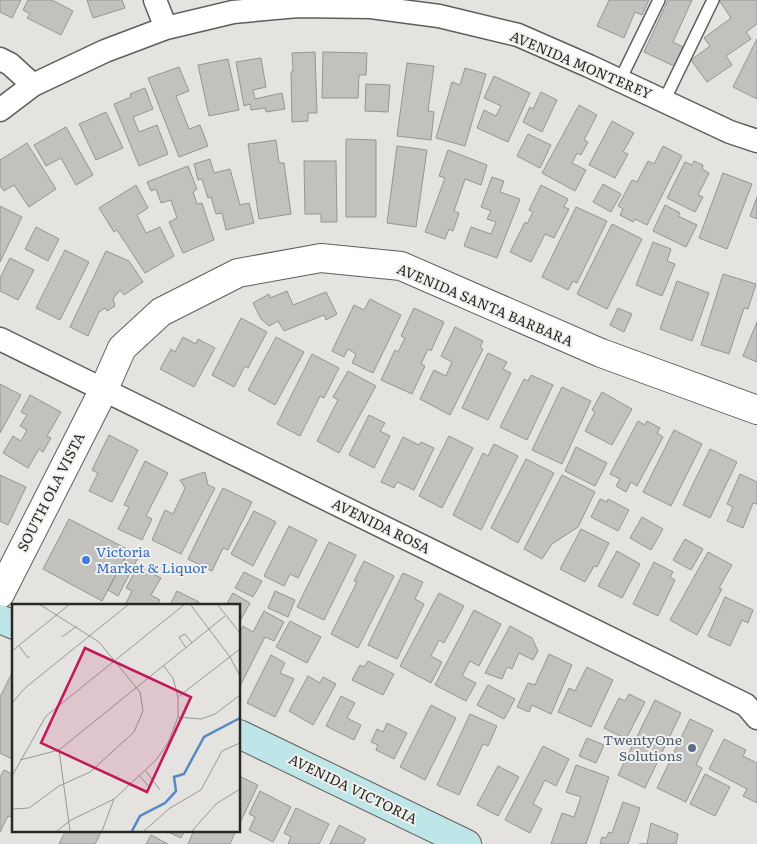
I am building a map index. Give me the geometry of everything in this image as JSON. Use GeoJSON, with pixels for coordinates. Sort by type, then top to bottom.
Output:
{"type":"FeatureCollection","features":[{"type":"Feature","properties":{"kind":"main road"},"geometry":{"type":"LineString","coordinates":[[0,618],[12,624]]}},
{"type":"Feature","properties":{"kind":"main road","name":"AVENIDA VICTORIA"},"geometry":{"type":"LineString","coordinates":[[240,734],[467,844]]}},
{"type":"Feature","properties":{"kind":"street"},"geometry":{"type":"LineString","coordinates":[[155,0],[166,28]]}},
{"type":"Feature","properties":{"kind":"street","name":"AVENIDA MONTEREY"},"geometry":{"type":"LineString","coordinates":[[0,110],[33,85],[106,51],[166,28],[234,12],[298,6],[371,7],[439,16],[518,35],[620,80],[730,132],[757,142]]}},
{"type":"Feature","properties":{"kind":"street"},"geometry":{"type":"LineString","coordinates":[[0,59],[10,64],[33,85]]}},
{"type":"Feature","properties":{"kind":"street","name":"AVENIDA SANTA BARBARA"},"geometry":{"type":"LineString","coordinates":[[103,390],[122,348],[161,312],[238,273],[321,258],[401,266],[601,353],[757,410]]}},
{"type":"Feature","properties":{"kind":"street","name":"AVENIDA ROSA"},"geometry":{"type":"LineString","coordinates":[[0,339],[754,708]]}},
{"type":"Feature","properties":{"kind":"street","name":"SOUTH OLA VISTA"},"geometry":{"type":"LineString","coordinates":[[0,594],[103,390]]}},
{"type":"Feature","properties":{"kind":"lane"},"geometry":{"type":"LineString","coordinates":[[620,80],[659,0]]}},
{"type":"Feature","properties":{"kind":"lane"},"geometry":{"type":"LineString","coordinates":[[664,101],[713,0]]}},
{"type":"Feature","properties":{"kind":"building"},"geometry":{"type":"Polygon","coordinates":[[[0,0],[21,0],[12,18],[0,12],[0,0]]]}},
{"type":"Feature","properties":{"kind":"building"},"geometry":{"type":"Polygon","coordinates":[[[28,0],[52,0],[73,11],[61,35],[27,18],[30,14],[23,10],[28,0]]]}},
{"type":"Feature","properties":{"kind":"building"},"geometry":{"type":"Polygon","coordinates":[[[87,0],[122,0],[125,8],[93,18],[87,0]]]}},
{"type":"Feature","properties":{"kind":"building"},"geometry":{"type":"Polygon","coordinates":[[[609,0],[649,0],[642,15],[635,12],[624,38],[597,26],[609,0]]]}},
{"type":"Feature","properties":{"kind":"building"},"geometry":{"type":"Polygon","coordinates":[[[668,0],[692,0],[673,42],[683,47],[674,66],[644,52],[668,0]]]}},
{"type":"Feature","properties":{"kind":"building"},"geometry":{"type":"Polygon","coordinates":[[[719,0],[757,0],[757,24],[746,32],[751,39],[726,56],[732,65],[707,82],[691,60],[710,46],[704,38],[731,18],[719,0]]]}},
{"type":"Feature","properties":{"kind":"building"},"geometry":{"type":"Polygon","coordinates":[[[757,39],[757,99],[733,87],[757,39]]]}},
{"type":"Feature","properties":{"kind":"building"},"geometry":{"type":"Polygon","coordinates":[[[315,52],[317,113],[308,113],[308,121],[292,122],[292,53],[315,52]]]}},
{"type":"Feature","properties":{"kind":"building"},"geometry":{"type":"Polygon","coordinates":[[[323,52],[367,53],[366,75],[359,75],[358,98],[322,98],[323,52]]]}},
{"type":"Feature","properties":{"kind":"building"},"geometry":{"type":"Polygon","coordinates":[[[261,58],[266,87],[253,90],[255,99],[282,93],[285,109],[266,112],[265,108],[251,110],[250,104],[244,106],[236,62],[261,58]]]}},
{"type":"Feature","properties":{"kind":"building"},"geometry":{"type":"Polygon","coordinates":[[[228,59],[239,110],[209,116],[198,65],[228,59]]]}},
{"type":"Feature","properties":{"kind":"building"},"geometry":{"type":"Polygon","coordinates":[[[407,63],[434,66],[428,111],[434,112],[431,140],[397,136],[407,63]]]}},
{"type":"Feature","properties":{"kind":"building"},"geometry":{"type":"Polygon","coordinates":[[[179,67],[189,91],[176,96],[189,129],[200,125],[208,146],[179,157],[148,78],[179,67]]]}},
{"type":"Feature","properties":{"kind":"building"},"geometry":{"type":"Polygon","coordinates":[[[465,68],[486,74],[465,146],[436,138],[452,82],[460,85],[465,68]]]}},
{"type":"Feature","properties":{"kind":"building"},"geometry":{"type":"Polygon","coordinates":[[[494,76],[530,93],[508,142],[477,128],[484,110],[496,116],[501,106],[484,98],[494,76]]]}},
{"type":"Feature","properties":{"kind":"building"},"geometry":{"type":"Polygon","coordinates":[[[366,84],[390,85],[388,112],[365,111],[366,84]]]}},
{"type":"Feature","properties":{"kind":"building"},"geometry":{"type":"Polygon","coordinates":[[[145,88],[153,109],[133,117],[139,132],[157,125],[168,154],[139,166],[114,104],[131,97],[130,94],[145,88]]]}},
{"type":"Feature","properties":{"kind":"building"},"geometry":{"type":"Polygon","coordinates":[[[541,92],[557,100],[542,132],[523,122],[530,107],[533,109],[541,92]]]}},
{"type":"Feature","properties":{"kind":"building"},"geometry":{"type":"Polygon","coordinates":[[[579,105],[597,115],[584,140],[588,142],[581,155],[577,153],[572,163],[586,170],[575,191],[542,173],[579,105]]]}},
{"type":"Feature","properties":{"kind":"building"},"geometry":{"type":"Polygon","coordinates":[[[106,112],[123,148],[96,160],[79,124],[106,112]]]}},
{"type":"Feature","properties":{"kind":"building"},"geometry":{"type":"Polygon","coordinates":[[[612,121],[634,133],[623,152],[628,154],[615,178],[589,165],[612,121]]]}},
{"type":"Feature","properties":{"kind":"building"},"geometry":{"type":"Polygon","coordinates":[[[66,127],[93,175],[76,185],[61,158],[46,166],[34,145],[66,127]]]}},
{"type":"Feature","properties":{"kind":"building"},"geometry":{"type":"Polygon","coordinates":[[[528,134],[551,145],[540,168],[517,156],[528,134]]]}},
{"type":"Feature","properties":{"kind":"building"},"geometry":{"type":"Polygon","coordinates":[[[346,139],[376,140],[376,217],[346,217],[346,139]]]}},
{"type":"Feature","properties":{"kind":"building"},"geometry":{"type":"Polygon","coordinates":[[[276,140],[279,163],[284,163],[291,214],[259,219],[248,144],[276,140]]]}},
{"type":"Feature","properties":{"kind":"building"},"geometry":{"type":"Polygon","coordinates":[[[27,143],[56,189],[29,207],[14,185],[4,191],[0,186],[0,160],[27,143]]]}},
{"type":"Feature","properties":{"kind":"building"},"geometry":{"type":"Polygon","coordinates":[[[397,146],[427,150],[416,227],[387,223],[397,146]]]}},
{"type":"Feature","properties":{"kind":"building"},"geometry":{"type":"Polygon","coordinates":[[[663,146],[682,156],[647,225],[635,219],[633,222],[620,215],[623,209],[618,206],[632,180],[637,182],[648,161],[654,164],[663,146]]]}},
{"type":"Feature","properties":{"kind":"building"},"geometry":{"type":"Polygon","coordinates":[[[448,150],[487,165],[481,185],[465,179],[454,211],[459,213],[453,231],[449,229],[445,239],[425,232],[445,178],[439,176],[448,150]]]}},
{"type":"Feature","properties":{"kind":"building"},"geometry":{"type":"Polygon","coordinates":[[[210,159],[214,173],[230,169],[240,205],[249,203],[254,223],[226,230],[222,213],[216,214],[211,197],[208,198],[202,179],[198,180],[194,164],[210,159]]]}},
{"type":"Feature","properties":{"kind":"building"},"geometry":{"type":"Polygon","coordinates":[[[304,161],[336,161],[337,222],[321,222],[321,214],[305,214],[304,161]]]}},
{"type":"Feature","properties":{"kind":"building"},"geometry":{"type":"Polygon","coordinates":[[[694,161],[703,165],[702,169],[709,173],[698,195],[703,197],[695,212],[667,198],[685,162],[692,165],[694,161]]]}},
{"type":"Feature","properties":{"kind":"building"},"geometry":{"type":"Polygon","coordinates":[[[188,166],[197,189],[193,192],[197,204],[202,203],[214,240],[183,253],[169,222],[177,218],[171,200],[161,203],[156,189],[151,191],[147,182],[188,166]]]}},
{"type":"Feature","properties":{"kind":"building"},"geometry":{"type":"Polygon","coordinates":[[[723,173],[752,184],[727,249],[699,238],[723,173]]]}},
{"type":"Feature","properties":{"kind":"building"},"geometry":{"type":"Polygon","coordinates":[[[492,177],[504,181],[500,192],[520,199],[497,258],[464,246],[471,227],[491,234],[496,222],[487,219],[491,211],[481,207],[492,177]]]}},
{"type":"Feature","properties":{"kind":"building"},"geometry":{"type":"Polygon","coordinates":[[[603,184],[621,194],[611,212],[593,202],[603,184]]]}},
{"type":"Feature","properties":{"kind":"building"},"geometry":{"type":"Polygon","coordinates":[[[136,185],[148,208],[137,215],[146,233],[160,227],[174,256],[145,273],[117,230],[114,232],[99,208],[136,185]]]}},
{"type":"Feature","properties":{"kind":"building"},"geometry":{"type":"Polygon","coordinates":[[[541,185],[568,199],[564,207],[569,209],[554,238],[545,234],[531,262],[510,252],[525,222],[527,224],[533,212],[529,210],[541,185]]]}},
{"type":"Feature","properties":{"kind":"building"},"geometry":{"type":"Polygon","coordinates":[[[757,197],[757,219],[750,216],[757,197]]]}},
{"type":"Feature","properties":{"kind":"building"},"geometry":{"type":"Polygon","coordinates":[[[665,205],[680,213],[678,216],[697,225],[686,247],[653,231],[665,205]]]}},
{"type":"Feature","properties":{"kind":"building"},"geometry":{"type":"Polygon","coordinates":[[[0,206],[22,217],[0,262],[0,206]]]}},
{"type":"Feature","properties":{"kind":"building"},"geometry":{"type":"Polygon","coordinates":[[[576,207],[607,221],[577,283],[573,281],[568,290],[542,277],[576,207]]]}},
{"type":"Feature","properties":{"kind":"building"},"geometry":{"type":"Polygon","coordinates":[[[612,224],[642,239],[607,309],[577,294],[612,224]]]}},
{"type":"Feature","properties":{"kind":"building"},"geometry":{"type":"Polygon","coordinates":[[[36,227],[59,239],[48,261],[25,249],[36,227]]]}},
{"type":"Feature","properties":{"kind":"building"},"geometry":{"type":"Polygon","coordinates":[[[653,242],[671,249],[667,261],[675,264],[662,296],[636,285],[653,242]]]}},
{"type":"Feature","properties":{"kind":"building"},"geometry":{"type":"Polygon","coordinates":[[[65,250],[89,262],[60,320],[36,308],[65,250]]]}},
{"type":"Feature","properties":{"kind":"building"},"geometry":{"type":"Polygon","coordinates":[[[106,251],[129,261],[143,282],[124,295],[120,290],[113,299],[115,306],[107,311],[105,308],[99,312],[88,336],[70,327],[106,251]]]}},
{"type":"Feature","properties":{"kind":"building"},"geometry":{"type":"Polygon","coordinates":[[[10,258],[34,270],[18,300],[0,291],[0,278],[10,258]]]}},
{"type":"Feature","properties":{"kind":"building"},"geometry":{"type":"Polygon","coordinates":[[[723,274],[756,284],[748,309],[744,308],[729,354],[701,345],[723,274]]]}},
{"type":"Feature","properties":{"kind":"building"},"geometry":{"type":"Polygon","coordinates":[[[677,281],[709,293],[692,341],[660,329],[677,281]]]}},
{"type":"Feature","properties":{"kind":"building"},"geometry":{"type":"Polygon","coordinates":[[[287,291],[293,305],[326,292],[337,314],[326,320],[324,315],[284,331],[278,321],[269,326],[261,319],[253,303],[269,294],[270,298],[287,291]]]}},
{"type":"Feature","properties":{"kind":"building"},"geometry":{"type":"Polygon","coordinates":[[[370,299],[401,315],[373,373],[352,363],[356,354],[348,349],[344,357],[332,351],[354,305],[364,310],[370,299]]]}},
{"type":"Feature","properties":{"kind":"building"},"geometry":{"type":"Polygon","coordinates":[[[414,308],[444,322],[431,351],[428,349],[421,364],[425,366],[412,394],[381,380],[395,350],[398,352],[405,338],[401,336],[414,308]]]}},
{"type":"Feature","properties":{"kind":"building"},"geometry":{"type":"Polygon","coordinates":[[[618,308],[632,314],[624,332],[610,325],[618,308]]]}},
{"type":"Feature","properties":{"kind":"building"},"geometry":{"type":"Polygon","coordinates":[[[241,318],[267,332],[248,368],[245,366],[234,387],[212,375],[241,318]]]}},
{"type":"Feature","properties":{"kind":"building"},"geometry":{"type":"Polygon","coordinates":[[[757,322],[757,362],[743,356],[757,322]]]}},
{"type":"Feature","properties":{"kind":"building"},"geometry":{"type":"Polygon","coordinates":[[[455,327],[483,341],[480,347],[483,349],[450,415],[420,399],[434,370],[446,376],[452,362],[441,356],[455,327]]]}},
{"type":"Feature","properties":{"kind":"building"},"geometry":{"type":"Polygon","coordinates":[[[183,337],[196,344],[198,339],[215,348],[194,387],[160,369],[171,349],[175,352],[183,337]]]}},
{"type":"Feature","properties":{"kind":"building"},"geometry":{"type":"Polygon","coordinates":[[[276,337],[304,352],[275,405],[248,390],[276,337]]]}},
{"type":"Feature","properties":{"kind":"building"},"geometry":{"type":"Polygon","coordinates":[[[488,353],[507,362],[503,369],[511,373],[488,420],[462,408],[488,353]]]}},
{"type":"Feature","properties":{"kind":"building"},"geometry":{"type":"Polygon","coordinates":[[[312,354],[339,368],[324,398],[320,396],[300,436],[277,424],[312,354]]]}},
{"type":"Feature","properties":{"kind":"building"},"geometry":{"type":"Polygon","coordinates":[[[348,371],[376,386],[339,453],[317,441],[338,400],[333,397],[348,371]]]}},
{"type":"Feature","properties":{"kind":"building"},"geometry":{"type":"Polygon","coordinates":[[[531,375],[553,385],[527,440],[500,427],[524,379],[528,381],[531,375]]]}},
{"type":"Feature","properties":{"kind":"building"},"geometry":{"type":"Polygon","coordinates":[[[0,384],[21,395],[0,433],[0,384]]]}},
{"type":"Feature","properties":{"kind":"building"},"geometry":{"type":"Polygon","coordinates":[[[562,387],[591,401],[562,464],[532,450],[562,387]]]}},
{"type":"Feature","properties":{"kind":"building"},"geometry":{"type":"Polygon","coordinates":[[[602,392],[632,409],[612,445],[585,431],[595,412],[592,410],[602,392]]]}},
{"type":"Feature","properties":{"kind":"building"},"geometry":{"type":"Polygon","coordinates":[[[30,395],[61,412],[47,436],[51,438],[43,452],[39,449],[28,468],[3,453],[13,436],[21,441],[27,430],[20,426],[27,415],[21,412],[30,395]]]}},
{"type":"Feature","properties":{"kind":"building"},"geometry":{"type":"Polygon","coordinates":[[[369,415],[385,423],[380,431],[390,436],[374,468],[349,455],[369,415]]]}},
{"type":"Feature","properties":{"kind":"building"},"geometry":{"type":"Polygon","coordinates":[[[638,421],[645,425],[647,421],[660,428],[657,433],[663,437],[637,486],[631,482],[626,492],[616,486],[620,479],[610,474],[638,421]]]}},
{"type":"Feature","properties":{"kind":"building"},"geometry":{"type":"Polygon","coordinates":[[[674,430],[702,444],[671,506],[643,492],[674,430]]]}},
{"type":"Feature","properties":{"kind":"building"},"geometry":{"type":"Polygon","coordinates":[[[109,435],[138,450],[112,502],[89,491],[98,473],[92,470],[109,435]]]}},
{"type":"Feature","properties":{"kind":"building"},"geometry":{"type":"Polygon","coordinates":[[[449,436],[473,448],[442,508],[419,496],[449,436]]]}},
{"type":"Feature","properties":{"kind":"building"},"geometry":{"type":"Polygon","coordinates":[[[403,437],[419,445],[421,442],[434,448],[414,490],[397,482],[394,488],[381,482],[403,437]]]}},
{"type":"Feature","properties":{"kind":"building"},"geometry":{"type":"Polygon","coordinates":[[[494,444],[518,456],[481,530],[453,515],[483,453],[488,456],[494,444]]]}},
{"type":"Feature","properties":{"kind":"building"},"geometry":{"type":"Polygon","coordinates":[[[576,447],[607,463],[595,486],[565,471],[576,447]]]}},
{"type":"Feature","properties":{"kind":"building"},"geometry":{"type":"Polygon","coordinates":[[[710,449],[737,462],[710,518],[683,505],[710,449]]]}},
{"type":"Feature","properties":{"kind":"building"},"geometry":{"type":"Polygon","coordinates":[[[526,459],[554,473],[518,543],[491,528],[526,459]]]}},
{"type":"Feature","properties":{"kind":"building"},"geometry":{"type":"Polygon","coordinates":[[[145,461],[168,473],[146,516],[152,519],[142,540],[118,529],[129,507],[124,505],[145,461]]]}},
{"type":"Feature","properties":{"kind":"building"},"geometry":{"type":"Polygon","coordinates":[[[205,472],[208,485],[215,488],[181,554],[152,540],[165,510],[173,514],[185,488],[180,480],[205,472]]]}},
{"type":"Feature","properties":{"kind":"building"},"geometry":{"type":"Polygon","coordinates":[[[740,474],[757,482],[757,504],[753,503],[743,528],[727,521],[733,507],[727,504],[740,474]]]}},
{"type":"Feature","properties":{"kind":"building"},"geometry":{"type":"Polygon","coordinates":[[[0,475],[26,487],[8,525],[0,521],[0,475]]]}},
{"type":"Feature","properties":{"kind":"building"},"geometry":{"type":"Polygon","coordinates":[[[562,475],[595,492],[578,527],[552,544],[542,559],[524,549],[562,475]]]}},
{"type":"Feature","properties":{"kind":"building"},"geometry":{"type":"Polygon","coordinates":[[[223,488],[252,502],[228,550],[223,548],[212,571],[188,559],[223,488]]]}},
{"type":"Feature","properties":{"kind":"building"},"geometry":{"type":"Polygon","coordinates":[[[600,499],[607,502],[608,499],[629,510],[618,531],[591,517],[600,499]]]}},
{"type":"Feature","properties":{"kind":"building"},"geometry":{"type":"Polygon","coordinates":[[[254,511],[276,522],[253,566],[231,554],[254,511]]]}},
{"type":"Feature","properties":{"kind":"building"},"geometry":{"type":"Polygon","coordinates":[[[642,517],[663,529],[651,550],[630,538],[642,517]]]}},
{"type":"Feature","properties":{"kind":"building","name":"Victoria Market & Liquor"},"geometry":{"type":"Polygon","coordinates":[[[69,519],[129,550],[102,601],[43,569],[69,519]]]}},
{"type":"Feature","properties":{"kind":"building"},"geometry":{"type":"Polygon","coordinates":[[[289,526],[317,540],[298,578],[290,574],[284,586],[264,576],[289,526]]]}},
{"type":"Feature","properties":{"kind":"building"},"geometry":{"type":"Polygon","coordinates":[[[581,529],[609,543],[597,567],[594,566],[585,582],[560,569],[581,529]]]}},
{"type":"Feature","properties":{"kind":"building"},"geometry":{"type":"Polygon","coordinates":[[[685,539],[703,549],[691,570],[673,560],[685,539]]]}},
{"type":"Feature","properties":{"kind":"building"},"geometry":{"type":"Polygon","coordinates":[[[329,542],[356,555],[324,620],[297,607],[329,542]]]}},
{"type":"Feature","properties":{"kind":"building"},"geometry":{"type":"Polygon","coordinates":[[[129,550],[139,556],[118,596],[108,590],[129,550]]]}},
{"type":"Feature","properties":{"kind":"building"},"geometry":{"type":"Polygon","coordinates":[[[617,551],[640,564],[622,598],[598,586],[617,551]]]}},
{"type":"Feature","properties":{"kind":"building"},"geometry":{"type":"Polygon","coordinates":[[[708,552],[732,565],[719,588],[722,589],[697,635],[670,620],[708,552]]]}},
{"type":"Feature","properties":{"kind":"building"},"geometry":{"type":"Polygon","coordinates":[[[364,561],[394,576],[358,648],[331,634],[357,582],[354,581],[364,561]]]}},
{"type":"Feature","properties":{"kind":"building"},"geometry":{"type":"Polygon","coordinates":[[[654,562],[673,572],[670,577],[675,580],[658,616],[633,604],[654,562]]]}},
{"type":"Feature","properties":{"kind":"building"},"geometry":{"type":"Polygon","coordinates":[[[138,566],[161,578],[151,595],[160,600],[158,604],[126,604],[132,591],[126,588],[138,566]]]}},
{"type":"Feature","properties":{"kind":"building"},"geometry":{"type":"Polygon","coordinates":[[[244,572],[262,581],[253,597],[235,588],[244,572]]]}},
{"type":"Feature","properties":{"kind":"building"},"geometry":{"type":"Polygon","coordinates":[[[403,573],[423,582],[415,599],[424,604],[397,659],[368,645],[403,573]]]}},
{"type":"Feature","properties":{"kind":"building"},"geometry":{"type":"Polygon","coordinates":[[[177,591],[199,602],[198,604],[170,604],[177,591]]]}},
{"type":"Feature","properties":{"kind":"building"},"geometry":{"type":"Polygon","coordinates":[[[275,591],[295,600],[288,617],[268,608],[275,591]]]}},
{"type":"Feature","properties":{"kind":"building"},"geometry":{"type":"Polygon","coordinates":[[[233,593],[250,603],[240,621],[240,604],[227,604],[233,593]]]}},
{"type":"Feature","properties":{"kind":"building"},"geometry":{"type":"Polygon","coordinates":[[[439,593],[464,606],[444,643],[439,640],[431,656],[442,662],[431,683],[400,666],[439,593]]]}},
{"type":"Feature","properties":{"kind":"building"},"geometry":{"type":"Polygon","coordinates":[[[725,597],[753,610],[748,623],[742,620],[730,646],[708,636],[725,597]]]}},
{"type":"Feature","properties":{"kind":"building"},"geometry":{"type":"Polygon","coordinates":[[[474,610],[501,624],[479,666],[470,661],[462,676],[476,683],[466,701],[435,685],[474,610]]]}},
{"type":"Feature","properties":{"kind":"building"},"geometry":{"type":"Polygon","coordinates":[[[264,611],[284,622],[274,641],[265,637],[240,686],[240,632],[243,626],[253,632],[264,611]]]}},
{"type":"Feature","properties":{"kind":"building"},"geometry":{"type":"Polygon","coordinates":[[[290,621],[321,637],[307,663],[276,647],[290,621]]]}},
{"type":"Feature","properties":{"kind":"building"},"geometry":{"type":"Polygon","coordinates":[[[510,626],[532,638],[538,651],[533,660],[519,653],[512,669],[507,667],[502,679],[485,673],[510,626]]]}},
{"type":"Feature","properties":{"kind":"building"},"geometry":{"type":"Polygon","coordinates":[[[549,654],[572,665],[551,714],[532,705],[529,712],[517,707],[528,683],[535,685],[549,654]]]}},
{"type":"Feature","properties":{"kind":"building"},"geometry":{"type":"Polygon","coordinates":[[[271,655],[285,663],[280,673],[294,679],[275,717],[247,703],[271,655]]]}},
{"type":"Feature","properties":{"kind":"building"},"geometry":{"type":"Polygon","coordinates":[[[368,661],[394,674],[383,695],[352,680],[360,665],[364,667],[368,661]]]}},
{"type":"Feature","properties":{"kind":"building"},"geometry":{"type":"Polygon","coordinates":[[[587,667],[613,680],[591,727],[558,712],[569,688],[575,691],[587,667]]]}},
{"type":"Feature","properties":{"kind":"building"},"geometry":{"type":"Polygon","coordinates":[[[12,673],[12,759],[0,753],[0,697],[12,673]]]}},
{"type":"Feature","properties":{"kind":"building"},"geometry":{"type":"Polygon","coordinates":[[[308,676],[320,683],[323,677],[336,684],[313,725],[289,711],[308,676]]]}},
{"type":"Feature","properties":{"kind":"building"},"geometry":{"type":"Polygon","coordinates":[[[488,685],[515,699],[504,719],[477,705],[488,685]]]}},
{"type":"Feature","properties":{"kind":"building"},"geometry":{"type":"Polygon","coordinates":[[[629,694],[645,702],[626,739],[604,728],[619,698],[625,701],[629,694]]]}},
{"type":"Feature","properties":{"kind":"building"},"geometry":{"type":"Polygon","coordinates":[[[341,696],[355,703],[347,718],[361,725],[354,740],[326,726],[341,696]]]}},
{"type":"Feature","properties":{"kind":"building"},"geometry":{"type":"Polygon","coordinates":[[[655,700],[681,713],[645,788],[618,775],[655,700]]]}},
{"type":"Feature","properties":{"kind":"building"},"geometry":{"type":"Polygon","coordinates":[[[431,705],[456,718],[425,780],[400,767],[431,705]]]}},
{"type":"Feature","properties":{"kind":"building"},"geometry":{"type":"Polygon","coordinates":[[[470,714],[497,726],[488,746],[483,744],[459,795],[437,785],[470,714]]]}},
{"type":"Feature","properties":{"kind":"building"},"geometry":{"type":"Polygon","coordinates":[[[690,719],[713,730],[696,765],[702,768],[686,802],[657,788],[690,719]]]}},
{"type":"Feature","properties":{"kind":"building"},"geometry":{"type":"Polygon","coordinates":[[[387,723],[407,733],[394,759],[376,750],[378,745],[371,742],[377,729],[383,732],[387,723]]]}},
{"type":"Feature","properties":{"kind":"building"},"geometry":{"type":"Polygon","coordinates":[[[587,738],[604,745],[596,763],[579,756],[587,738]]]}},
{"type":"Feature","properties":{"kind":"building"},"geometry":{"type":"Polygon","coordinates":[[[724,739],[746,750],[743,756],[757,763],[757,803],[743,796],[747,789],[709,769],[724,739]]]}},
{"type":"Feature","properties":{"kind":"building"},"geometry":{"type":"Polygon","coordinates":[[[543,746],[569,759],[556,786],[545,780],[533,804],[542,809],[530,833],[505,820],[543,746]]]}},
{"type":"Feature","properties":{"kind":"building"},"geometry":{"type":"Polygon","coordinates":[[[576,765],[609,777],[586,844],[551,844],[562,813],[574,817],[581,797],[566,792],[576,765]]]}},
{"type":"Feature","properties":{"kind":"building"},"geometry":{"type":"Polygon","coordinates":[[[498,766],[519,777],[498,816],[477,805],[498,766]]]}},
{"type":"Feature","properties":{"kind":"building"},"geometry":{"type":"Polygon","coordinates":[[[4,770],[12,774],[12,815],[8,816],[0,832],[0,777],[4,770]]]}},
{"type":"Feature","properties":{"kind":"building"},"geometry":{"type":"Polygon","coordinates":[[[705,774],[730,787],[715,816],[690,804],[705,774]]]}},
{"type":"Feature","properties":{"kind":"building"},"geometry":{"type":"Polygon","coordinates":[[[240,776],[258,785],[240,823],[240,776]]]}},
{"type":"Feature","properties":{"kind":"building"},"geometry":{"type":"Polygon","coordinates":[[[260,791],[291,807],[273,842],[249,830],[255,817],[249,814],[260,791]]]}},
{"type":"Feature","properties":{"kind":"building"},"geometry":{"type":"Polygon","coordinates":[[[623,802],[640,808],[628,844],[600,844],[602,837],[606,838],[609,832],[612,833],[623,802]]]}},
{"type":"Feature","properties":{"kind":"building"},"geometry":{"type":"Polygon","coordinates":[[[296,808],[329,824],[319,844],[288,844],[291,837],[284,833],[296,808]]]}},
{"type":"Feature","properties":{"kind":"building"},"geometry":{"type":"Polygon","coordinates":[[[651,823],[678,834],[676,844],[647,844],[651,823]]]}},
{"type":"Feature","properties":{"kind":"building"},"geometry":{"type":"Polygon","coordinates":[[[339,825],[366,839],[363,844],[330,844],[339,825]]]}},
{"type":"Feature","properties":{"kind":"building"},"geometry":{"type":"Polygon","coordinates":[[[65,832],[101,832],[95,844],[59,844],[65,832]]]}},
{"type":"Feature","properties":{"kind":"building"},"geometry":{"type":"Polygon","coordinates":[[[168,832],[184,832],[181,838],[168,832]]]}},
{"type":"Feature","properties":{"kind":"building"},"geometry":{"type":"Polygon","coordinates":[[[193,832],[235,832],[230,844],[188,844],[193,832]]]}},
{"type":"Feature","properties":{"kind":"building"},"geometry":{"type":"Polygon","coordinates":[[[151,835],[168,844],[146,844],[151,835]]]}},
{"type":"Feature","properties":{"kind":"place","name":"Victoria Market & Liquor"},"geometry":{"type":"Point","coordinates":[86,560]}},
{"type":"Feature","properties":{"kind":"place","name":"TwentyOne Solutions"},"geometry":{"type":"Point","coordinates":[692,748]}}]}
